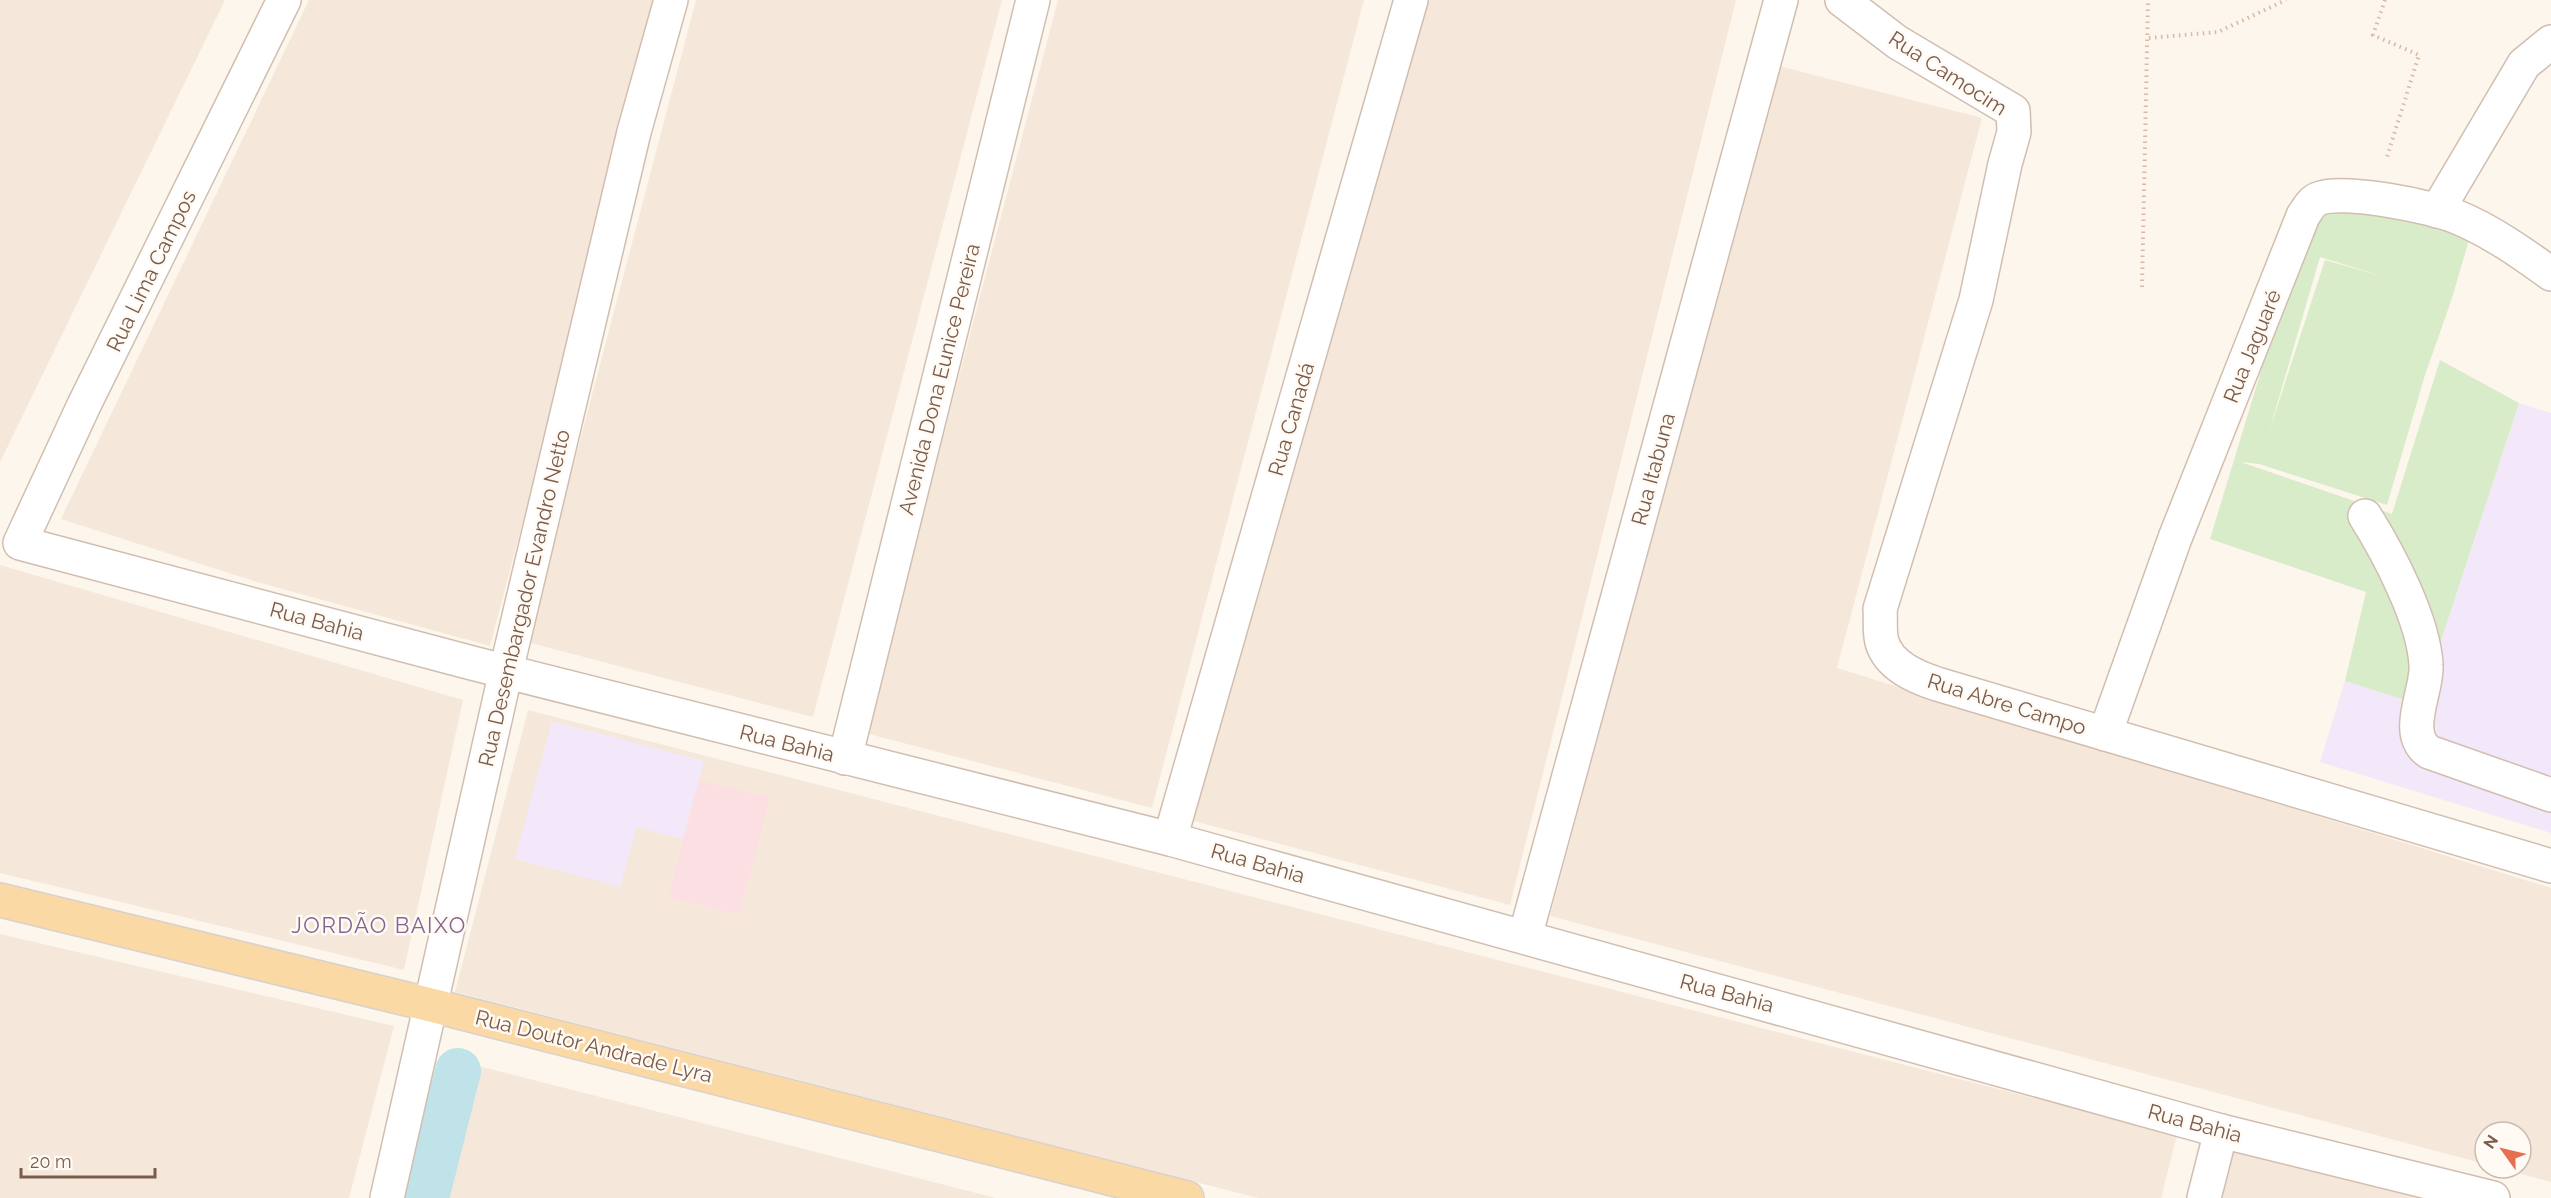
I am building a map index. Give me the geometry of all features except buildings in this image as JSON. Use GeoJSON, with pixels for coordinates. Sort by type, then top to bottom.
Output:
{"type":"FeatureCollection","features":[{"type":"Feature","properties":{"kind":"main road","name":"Rua Doutor Andrade Lyra"},"geometry":{"type":"LineString","coordinates":[[0,900],[431,1005],[1187,1198]]}},
{"type":"Feature","properties":{"kind":"street","name":"Rua Lima Campos"},"geometry":{"type":"LineString","coordinates":[[20,543],[84,405],[284,0]]}},
{"type":"Feature","properties":{"kind":"street","name":"Rua Desembargador Evandro Netto"},"geometry":{"type":"LineString","coordinates":[[387,1198],[506,671],[634,132],[671,0]]}},
{"type":"Feature","properties":{"kind":"street","name":"Avenida Dona Eunice Pereira"},"geometry":{"type":"LineString","coordinates":[[845,758],[1033,0]]}},
{"type":"Feature","properties":{"kind":"street","name":"Rua Canadá"},"geometry":{"type":"LineString","coordinates":[[1170,839],[1411,0]]}},
{"type":"Feature","properties":{"kind":"street","name":"Rua Itabuna"},"geometry":{"type":"LineString","coordinates":[[1525,938],[1781,0]]}},
{"type":"Feature","properties":{"kind":"street","name":"Rua Camocim"},"geometry":{"type":"LineString","coordinates":[[1842,0],[1897,42],[2013,111],[2014,132],[2004,165]]}},
{"type":"Feature","properties":{"kind":"street"},"geometry":{"type":"LineString","coordinates":[[2437,212],[2524,64],[2551,42]]}},
{"type":"Feature","properties":{"kind":"street","name":"Rua Abre Campo"},"geometry":{"type":"LineString","coordinates":[[2004,165],[1976,300],[1880,609],[1882,642],[1891,660],[1918,678],[2551,866]]}},
{"type":"Feature","properties":{"kind":"street","name":"Rua Jaguaré"},"geometry":{"type":"LineString","coordinates":[[2105,734],[2175,538],[2303,216],[2316,200],[2325,196],[2348,194],[2373,197],[2454,216],[2477,226],[2522,253],[2551,274]]}},
{"type":"Feature","properties":{"kind":"street"},"geometry":{"type":"LineString","coordinates":[[2365,516],[2388,557],[2418,626],[2425,649],[2427,668],[2416,727],[2423,747],[2429,752],[2551,795]]}},
{"type":"Feature","properties":{"kind":"street","name":"Rua Bahia"},"geometry":{"type":"LineString","coordinates":[[20,543],[506,671],[1170,839],[2222,1131],[2493,1198]]}},
{"type":"Feature","properties":{"kind":"street"},"geometry":{"type":"LineString","coordinates":[[2204,1198],[2222,1131]]}},
{"type":"Feature","properties":{"kind":"path"},"geometry":{"type":"LineString","coordinates":[[2142,287],[2148,0]]}},
{"type":"Feature","properties":{"kind":"path"},"geometry":{"type":"LineString","coordinates":[[2149,38],[2218,32],[2286,0]]}},
{"type":"Feature","properties":{"kind":"path"},"geometry":{"type":"LineString","coordinates":[[2373,197],[2419,55],[2373,35],[2385,0]]}},
{"type":"Feature","properties":{"kind":"shaded area"},"geometry":{"type":"Polygon","coordinates":[[[0,0],[225,0],[0,462],[0,0]]]}},
{"type":"Feature","properties":{"kind":"shaded area"},"geometry":{"type":"Polygon","coordinates":[[[309,0],[660,0],[490,646],[257,582],[61,519],[309,0]]]}},
{"type":"Feature","properties":{"kind":"shaded area"},"geometry":{"type":"Polygon","coordinates":[[[696,0],[1002,0],[813,717],[527,642],[696,0]]]}},
{"type":"Feature","properties":{"kind":"shaded area"},"geometry":{"type":"Polygon","coordinates":[[[1058,0],[1364,0],[1152,808],[865,733],[1058,0]]]}},
{"type":"Feature","properties":{"kind":"shaded area"},"geometry":{"type":"Polygon","coordinates":[[[1396,0],[1736,0],[1510,905],[1190,820],[1396,0]]]}},
{"type":"Feature","properties":{"kind":"shaded area"},"geometry":{"type":"Polygon","coordinates":[[[1779,66],[1982,118],[1837,668],[2551,888],[2551,1182],[2533,1177],[2533,1120],[2473,1120],[2473,1161],[1550,916],[1779,66]]]}},
{"type":"Feature","properties":{"kind":"shaded area"},"geometry":{"type":"Polygon","coordinates":[[[2519,403],[2551,413],[2551,833],[2320,762],[2345,681],[2420,705],[2519,403]]]}},
{"type":"Feature","properties":{"kind":"shaded area"},"geometry":{"type":"Polygon","coordinates":[[[0,565],[463,700],[404,970],[0,873],[0,565]]]}},
{"type":"Feature","properties":{"kind":"shaded area"},"geometry":{"type":"Polygon","coordinates":[[[528,710],[2177,1135],[2161,1198],[1258,1198],[455,992],[528,710]]]}},
{"type":"Feature","properties":{"kind":"shaded area"},"geometry":{"type":"Polygon","coordinates":[[[552,721],[704,761],[683,839],[637,827],[620,887],[515,859],[552,721]]]}},
{"type":"Feature","properties":{"kind":"shaded area"},"geometry":{"type":"Polygon","coordinates":[[[699,780],[770,798],[739,915],[668,897],[699,780]]]}},
{"type":"Feature","properties":{"kind":"shaded area"},"geometry":{"type":"Polygon","coordinates":[[[0,934],[394,1026],[349,1198],[0,1198],[0,934]]]}},
{"type":"Feature","properties":{"kind":"shaded area"},"geometry":{"type":"Polygon","coordinates":[[[443,1057],[996,1198],[406,1198],[443,1057]]]}},
{"type":"Feature","properties":{"kind":"shaded area"},"geometry":{"type":"Polygon","coordinates":[[[2227,1148],[2418,1198],[2214,1198],[2227,1148]]]}},
{"type":"Feature","properties":{"kind":"green space"},"geometry":{"type":"Polygon","coordinates":[[[2321,192],[2471,233],[2452,298],[2425,375],[2387,505],[2259,464],[2241,462],[2392,514],[2440,360],[2519,403],[2420,705],[2345,681],[2366,592],[2210,539],[2298,249],[2321,192]],[[2320,257],[2269,432],[2325,260],[2385,277],[2320,257]]]}},
{"type":"Feature","properties":{"kind":"waterway"},"geometry":{"type":"LineString","coordinates":[[426,1198],[458,1071]]}},
{"type":"Feature","properties":{"kind":"district","name":"JORDÃO BAIXO"},"geometry":{"type":"Point","coordinates":[379,925]}}]}
